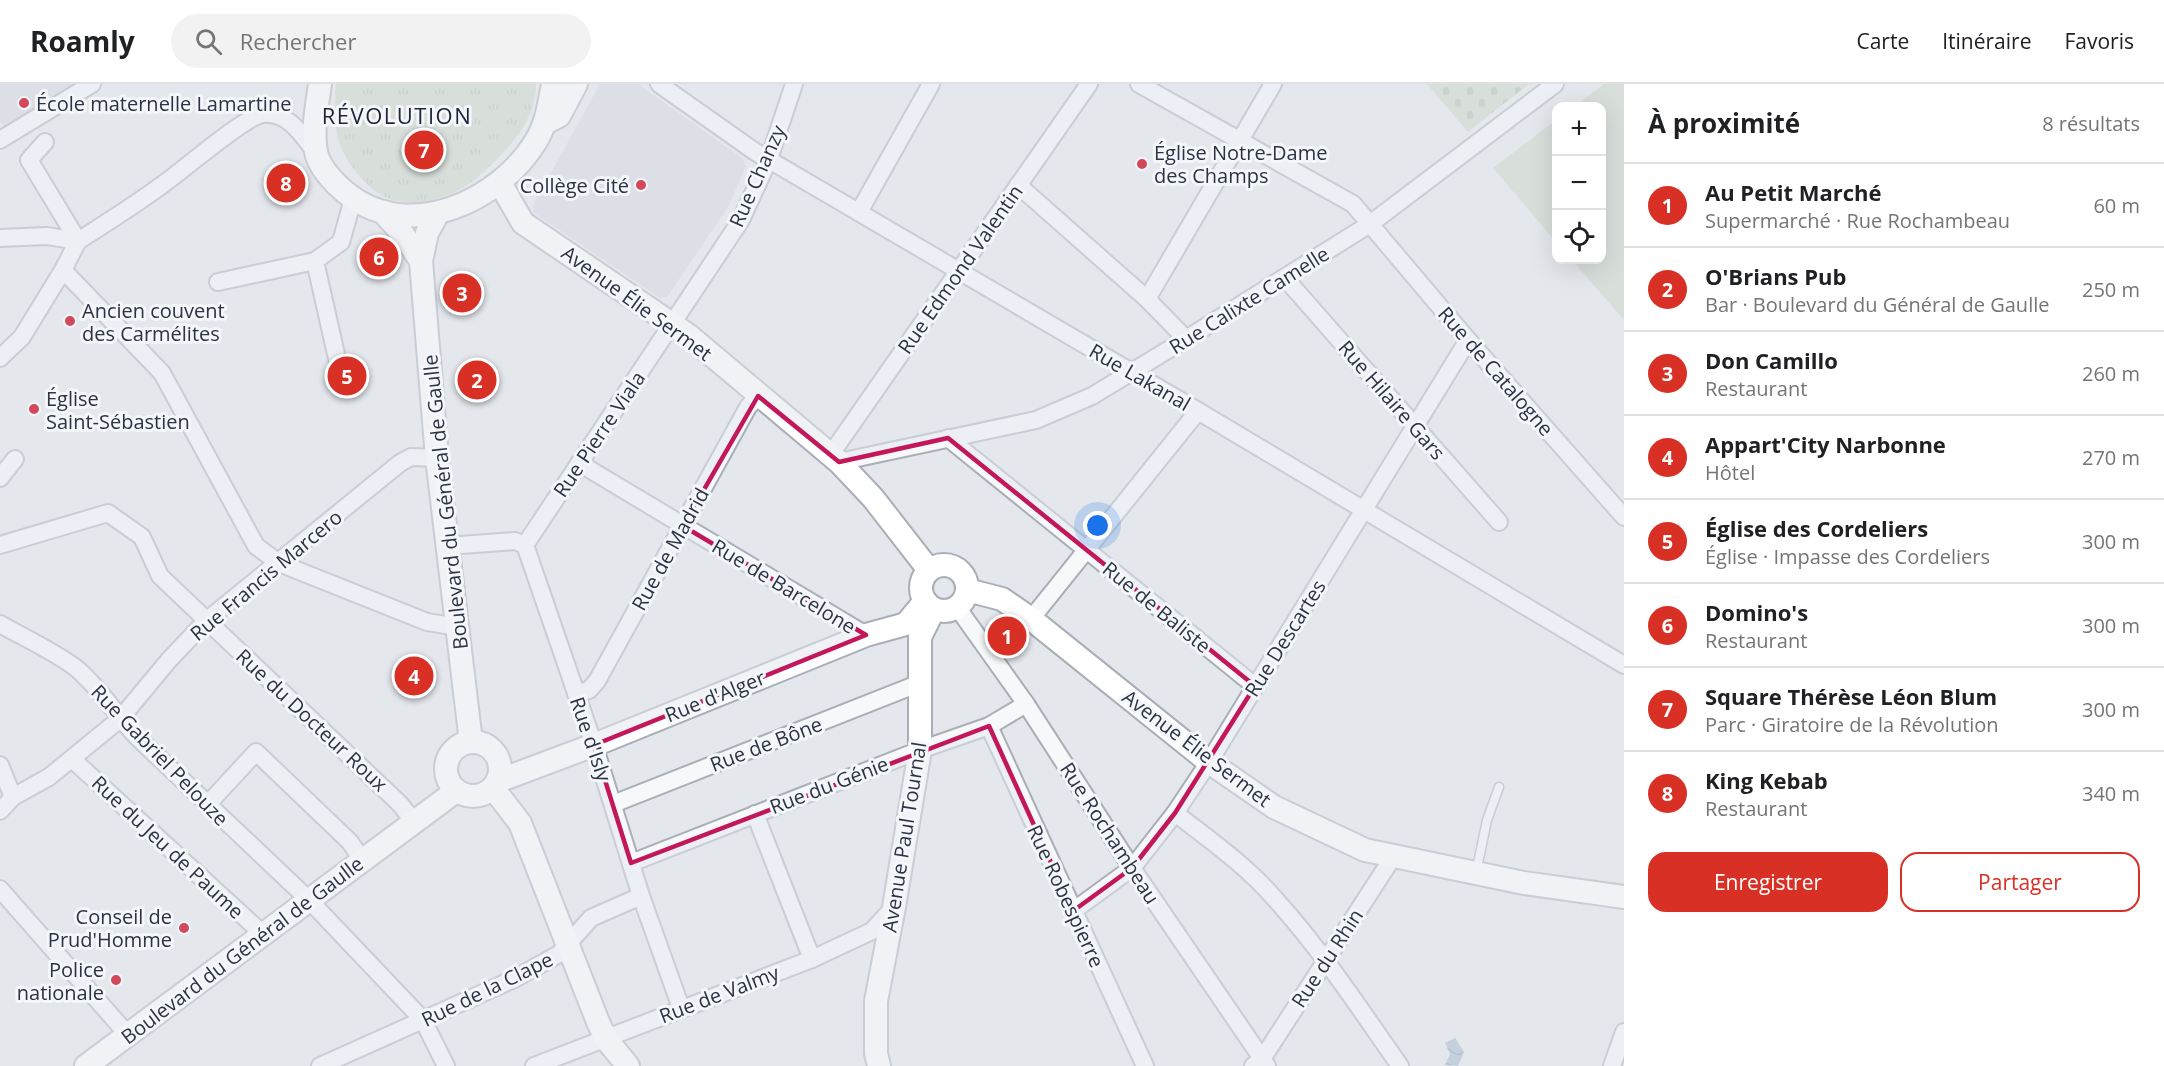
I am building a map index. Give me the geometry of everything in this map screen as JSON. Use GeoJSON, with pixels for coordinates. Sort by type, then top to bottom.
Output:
{"type":"FeatureCollection","features":[{"type":"Feature","properties":{"kind":"main road"},"geometry":{"type":"LineString","coordinates":[[320,84],[315,114],[316,153],[324,168],[337,186],[353,199],[383,212],[412,215],[438,213],[480,197],[500,183],[520,164],[536,140],[545,123],[553,84]]}},
{"type":"Feature","properties":{"kind":"main road"},"geometry":{"type":"LineString","coordinates":[[545,123],[559,116],[576,84]]}},
{"type":"Feature","properties":{"kind":"main road","name":"Avenue Élie Sermet"},"geometry":{"type":"LineString","coordinates":[[500,183],[523,223],[673,324],[835,458]]}},
{"type":"Feature","properties":{"kind":"main road","name":"Boulevard du Général de Gaulle"},"geometry":{"type":"LineString","coordinates":[[383,212],[402,233],[421,261]]}},
{"type":"Feature","properties":{"kind":"main road","name":"Boulevard du Général de Gaulle"},"geometry":{"type":"LineString","coordinates":[[438,213],[427,233],[421,261],[437,458],[471,742]]}},
{"type":"Feature","properties":{"kind":"main road"},"geometry":{"type":"LineString","coordinates":[[835,458],[873,498],[929,570]]}},
{"type":"Feature","properties":{"kind":"main road"},"geometry":{"type":"LineString","coordinates":[[944,565],[951,566],[964,575],[962,599],[941,611],[930,605],[921,588],[929,570],[944,565]]}},
{"type":"Feature","properties":{"kind":"main road","name":"Avenue Élie Sermet"},"geometry":{"type":"LineString","coordinates":[[962,599],[1002,599],[1031,619],[1209,762],[1274,807],[1365,850],[1524,883],[1624,897]]}},
{"type":"Feature","properties":{"kind":"main road","name":"Rue d'Alger"},"geometry":{"type":"LineString","coordinates":[[496,784],[866,635],[906,624],[930,605]]}},
{"type":"Feature","properties":{"kind":"main road","name":"Avenue Paul Tournal"},"geometry":{"type":"LineString","coordinates":[[879,1066],[876,1053],[876,1002],[920,750],[920,637],[930,605]]}},
{"type":"Feature","properties":{"kind":"main road"},"geometry":{"type":"LineString","coordinates":[[471,742],[479,742],[493,750],[500,765],[496,784],[488,792],[475,796],[462,794],[456,791],[447,777],[447,761],[456,748],[471,742]]}},
{"type":"Feature","properties":{"kind":"main road"},"geometry":{"type":"LineString","coordinates":[[496,784],[520,823],[567,946],[581,952],[612,1036],[628,1066]]}},
{"type":"Feature","properties":{"kind":"main road","name":"Boulevard du Général de Gaulle"},"geometry":{"type":"LineString","coordinates":[[86,1066],[456,791]]}},
{"type":"Feature","properties":{"kind":"main road"},"geometry":{"type":"LineString","coordinates":[[612,1036],[644,1066]]}},
{"type":"Feature","properties":{"kind":"street"},"geometry":{"type":"LineString","coordinates":[[0,140],[92,84]]}},
{"type":"Feature","properties":{"kind":"street","name":"Rue Lakanal"},"geometry":{"type":"LineString","coordinates":[[658,84],[754,151],[1198,411],[1624,665]]}},
{"type":"Feature","properties":{"kind":"street","name":"Rue Chanzy"},"geometry":{"type":"LineString","coordinates":[[673,324],[741,220],[770,159],[794,84]]}},
{"type":"Feature","properties":{"kind":"street"},"geometry":{"type":"LineString","coordinates":[[860,212],[931,84]]}},
{"type":"Feature","properties":{"kind":"street","name":"Rue Edmond Valentin"},"geometry":{"type":"LineString","coordinates":[[835,458],[1018,185],[1089,84]]}},
{"type":"Feature","properties":{"kind":"street","name":"Rue de Catalogne"},"geometry":{"type":"LineString","coordinates":[[1139,84],[1353,204],[1468,340],[1624,517]]}},
{"type":"Feature","properties":{"kind":"street"},"geometry":{"type":"LineString","coordinates":[[1147,299],[1273,84]]}},
{"type":"Feature","properties":{"kind":"street","name":"Rue Calixte Camelle"},"geometry":{"type":"LineString","coordinates":[[835,458],[1036,420],[1092,396],[1370,224],[1555,84]]}},
{"type":"Feature","properties":{"kind":"street"},"geometry":{"type":"LineString","coordinates":[[0,358],[22,337],[78,241],[163,185],[210,147],[261,114],[276,115],[291,124],[316,153]]}},
{"type":"Feature","properties":{"kind":"street"},"geometry":{"type":"LineString","coordinates":[[45,142],[29,160],[78,241]]}},
{"type":"Feature","properties":{"kind":"street"},"geometry":{"type":"LineString","coordinates":[[1018,185],[1147,299],[1186,339]]}},
{"type":"Feature","properties":{"kind":"street"},"geometry":{"type":"LineString","coordinates":[[218,282],[315,261],[340,242],[353,199]]}},
{"type":"Feature","properties":{"kind":"street"},"geometry":{"type":"LineString","coordinates":[[0,238],[47,236],[78,241]]}},
{"type":"Feature","properties":{"kind":"street"},"geometry":{"type":"LineString","coordinates":[[315,261],[338,363]]}},
{"type":"Feature","properties":{"kind":"street"},"geometry":{"type":"LineString","coordinates":[[63,270],[162,373],[256,546],[279,563],[427,622],[458,627]]}},
{"type":"Feature","properties":{"kind":"street","name":"Rue Hilaire Gars"},"geometry":{"type":"LineString","coordinates":[[1285,278],[1499,522]]}},
{"type":"Feature","properties":{"kind":"street","name":"Rue Pierre Viala"},"geometry":{"type":"LineString","coordinates":[[525,545],[673,324]]}},
{"type":"Feature","properties":{"kind":"street","name":"Rue Descartes"},"geometry":{"type":"LineString","coordinates":[[1073,911],[1132,868],[1175,813],[1209,762],[1468,340]]}},
{"type":"Feature","properties":{"kind":"street","name":"Rue de Madrid"},"geometry":{"type":"LineString","coordinates":[[576,694],[588,690],[597,681],[748,407],[758,396]]}},
{"type":"Feature","properties":{"kind":"street"},"geometry":{"type":"LineString","coordinates":[[1031,619],[1198,411]]}},
{"type":"Feature","properties":{"kind":"street","name":"Rue de Baliste"},"geometry":{"type":"LineString","coordinates":[[948,438],[1255,686]]}},
{"type":"Feature","properties":{"kind":"street","name":"Rue Francis Marcero"},"geometry":{"type":"LineString","coordinates":[[0,811],[13,797],[49,777],[120,719],[169,660],[206,621],[400,463],[411,457],[437,458]]}},
{"type":"Feature","properties":{"kind":"street"},"geometry":{"type":"LineString","coordinates":[[0,478],[15,459]]}},
{"type":"Feature","properties":{"kind":"street","name":"Rue de Barcelone"},"geometry":{"type":"LineString","coordinates":[[579,464],[866,635]]}},
{"type":"Feature","properties":{"kind":"street","name":"Rue du Docteur Roux"},"geometry":{"type":"LineString","coordinates":[[0,545],[108,513],[142,537],[160,576],[400,804],[414,822]]}},
{"type":"Feature","properties":{"kind":"street"},"geometry":{"type":"LineString","coordinates":[[447,546],[515,541],[525,545]]}},
{"type":"Feature","properties":{"kind":"street","name":"Rue d'Isly"},"geometry":{"type":"LineString","coordinates":[[525,545],[594,745],[641,896],[681,1008]]}},
{"type":"Feature","properties":{"kind":"street","name":"Rue Rochambeau"},"geometry":{"type":"LineString","coordinates":[[962,599],[1026,704],[1261,1064]]}},
{"type":"Feature","properties":{"kind":"street","name":"Rue Gabriel Pelouze"},"geometry":{"type":"LineString","coordinates":[[0,624],[75,668],[108,701],[120,719],[207,806],[309,900],[423,1020],[446,1066]]}},
{"type":"Feature","properties":{"kind":"street","name":"Rue de Bône"},"geometry":{"type":"LineString","coordinates":[[613,804],[920,683]]}},
{"type":"Feature","properties":{"kind":"street","name":"Rue du Génie"},"geometry":{"type":"LineString","coordinates":[[631,863],[920,750],[989,726],[1026,704]]}},
{"type":"Feature","properties":{"kind":"street","name":"Rue Robespierre"},"geometry":{"type":"LineString","coordinates":[[989,726],[1145,1066]]}},
{"type":"Feature","properties":{"kind":"street"},"geometry":{"type":"LineString","coordinates":[[207,806],[256,752],[350,842],[362,861]]}},
{"type":"Feature","properties":{"kind":"street","name":"Rue du Jeu de Paume"},"geometry":{"type":"LineString","coordinates":[[72,759],[263,934]]}},
{"type":"Feature","properties":{"kind":"street"},"geometry":{"type":"LineString","coordinates":[[0,765],[13,797]]}},
{"type":"Feature","properties":{"kind":"street"},"geometry":{"type":"LineString","coordinates":[[1175,813],[1236,860],[1276,899],[1326,960],[1400,1066]]}},
{"type":"Feature","properties":{"kind":"street"},"geometry":{"type":"LineString","coordinates":[[754,814],[812,959]]}},
{"type":"Feature","properties":{"kind":"street","name":"Rue du Rhin"},"geometry":{"type":"LineString","coordinates":[[1261,1064],[1393,857]]}},
{"type":"Feature","properties":{"kind":"street"},"geometry":{"type":"LineString","coordinates":[[0,889],[128,1035]]}},
{"type":"Feature","properties":{"kind":"street","name":"Rue de la Clape"},"geometry":{"type":"LineString","coordinates":[[320,1066],[514,979],[559,954],[591,918],[641,896]]}},
{"type":"Feature","properties":{"kind":"street","name":"Rue de Valmy"},"geometry":{"type":"LineString","coordinates":[[534,1066],[812,959],[872,932],[894,907]]}},
{"type":"Feature","properties":{"kind":"street"},"geometry":{"type":"LineString","coordinates":[[1614,1065],[1624,1032]]}},
{"type":"Feature","properties":{"kind":"lane"},"geometry":{"type":"LineString","coordinates":[[1476,873],[1487,820],[1499,788]]}},
{"type":"Feature","properties":{"kind":"highlighted area"},"geometry":{"type":"Polygon","coordinates":[[[758,396],[839,462],[948,438],[1255,686],[1175,813],[1132,868],[1073,911],[989,726],[631,863],[594,745],[866,635],[683,526],[758,396]]]}},
{"type":"Feature","properties":{"kind":"shaded area","name":"École maternelle Lamartine"},"geometry":{"type":"Polygon","coordinates":[[[0,84],[78,84],[6,129],[0,121],[0,84]]]}},
{"type":"Feature","properties":{"kind":"shaded area","name":"Collège Cité"},"geometry":{"type":"Polygon","coordinates":[[[600,84],[638,84],[743,159],[746,166],[728,207],[667,297],[660,298],[534,213],[533,205],[600,84]]]}},
{"type":"Feature","properties":{"kind":"green space"},"geometry":{"type":"Polygon","coordinates":[[[336,84],[536,84],[536,94],[521,130],[509,146],[473,181],[446,196],[412,202],[393,200],[379,194],[350,164],[338,139],[335,112],[336,84]]]}},
{"type":"Feature","properties":{"kind":"green space"},"geometry":{"type":"Polygon","coordinates":[[[1427,84],[1529,84],[1468,132],[1427,84]]]}},
{"type":"Feature","properties":{"kind":"green space"},"geometry":{"type":"Polygon","coordinates":[[[1604,84],[1624,84],[1624,320],[1575,264],[1606,264],[1606,102],[1580,102],[1604,84]]]}},
{"type":"Feature","properties":{"kind":"green space"},"geometry":{"type":"Polygon","coordinates":[[[1552,123],[1552,237],[1493,168],[1552,123]]]}},
{"type":"Feature","properties":{"kind":"water"},"geometry":{"type":"Polygon","coordinates":[[[1455,1038],[1464,1052],[1458,1066],[1445,1065],[1450,1054],[1445,1043],[1455,1038]]]}},
{"type":"Feature","properties":{"kind":"place","name":"École maternelle Lamartine"},"geometry":{"type":"Point","coordinates":[24,103]}},
{"type":"Feature","properties":{"kind":"place","name":"Square Thérèse Léon Blum"},"geometry":{"type":"Point","coordinates":[424,150]}},
{"type":"Feature","properties":{"kind":"place","name":"Église Notre-Dame des Champs"},"geometry":{"type":"Point","coordinates":[1142,164]}},
{"type":"Feature","properties":{"kind":"place","name":"King Kebab"},"geometry":{"type":"Point","coordinates":[286,183]}},
{"type":"Feature","properties":{"kind":"place","name":"Collège Cité"},"geometry":{"type":"Point","coordinates":[641,185]}},
{"type":"Feature","properties":{"kind":"place","name":"Domino's"},"geometry":{"type":"Point","coordinates":[379,257]}},
{"type":"Feature","properties":{"kind":"place","name":"Don Camillo"},"geometry":{"type":"Point","coordinates":[462,293]}},
{"type":"Feature","properties":{"kind":"place","name":"Ancien couvent des Carmélites"},"geometry":{"type":"Point","coordinates":[70,321]}},
{"type":"Feature","properties":{"kind":"place","name":"Église des Cordeliers"},"geometry":{"type":"Point","coordinates":[347,376]}},
{"type":"Feature","properties":{"kind":"place","name":"O'Brians Pub"},"geometry":{"type":"Point","coordinates":[477,380]}},
{"type":"Feature","properties":{"kind":"place","name":"Église Saint-Sébastien"},"geometry":{"type":"Point","coordinates":[34,409]}},
{"type":"Feature","properties":{"kind":"place","name":"Au Petit Marché"},"geometry":{"type":"Point","coordinates":[1007,636]}},
{"type":"Feature","properties":{"kind":"place","name":"Appart'City Narbonne"},"geometry":{"type":"Point","coordinates":[414,676]}},
{"type":"Feature","properties":{"kind":"place","name":"Conseil de Prud'Homme"},"geometry":{"type":"Point","coordinates":[184,928]}},
{"type":"Feature","properties":{"kind":"place","name":"Police nationale"},"geometry":{"type":"Point","coordinates":[116,980]}},
{"type":"Feature","properties":{"kind":"district","name":"RÉVOLUTION"},"geometry":{"type":"Point","coordinates":[397,115]}}]}
